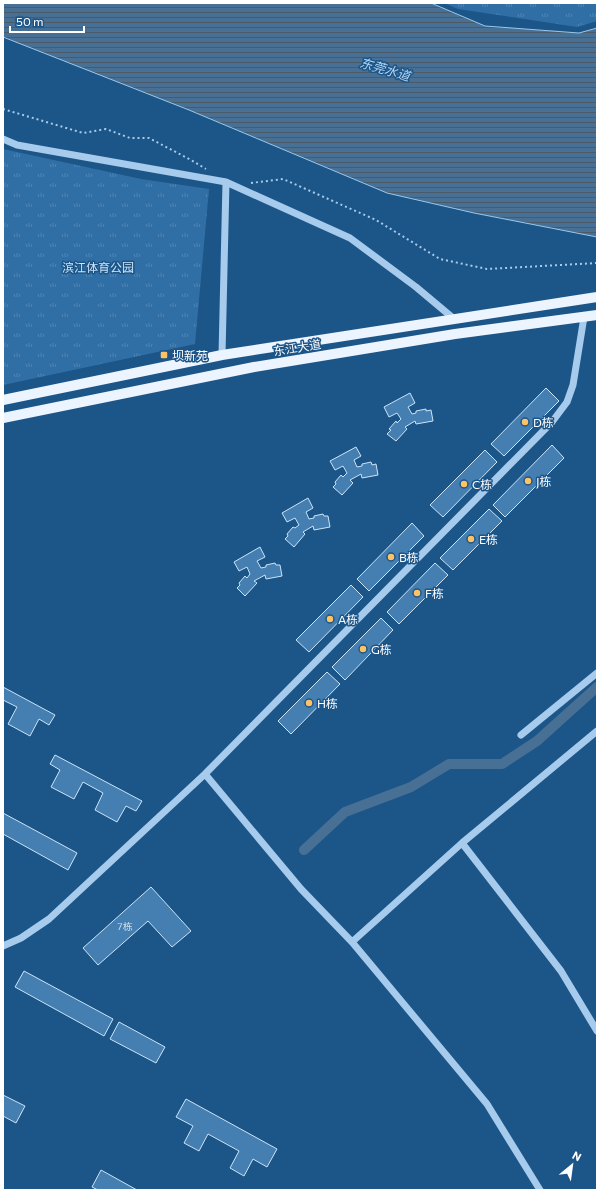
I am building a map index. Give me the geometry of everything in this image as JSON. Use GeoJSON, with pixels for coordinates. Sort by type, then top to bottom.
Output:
{"type":"FeatureCollection","features":[{"type":"Feature","properties":{"kind":"main road","name":"东江大道"},"geometry":{"type":"LineString","coordinates":[[3,400],[222,355],[453,318],[597,297]]}},
{"type":"Feature","properties":{"kind":"main road","name":"东江大道"},"geometry":{"type":"LineString","coordinates":[[3,418],[254,367],[455,334],[597,316]]}},
{"type":"Feature","properties":{"kind":"street"},"geometry":{"type":"LineString","coordinates":[[3,139],[18,145],[226,182],[350,238],[453,318]]}},
{"type":"Feature","properties":{"kind":"street"},"geometry":{"type":"LineString","coordinates":[[222,355],[226,182]]}},
{"type":"Feature","properties":{"kind":"street"},"geometry":{"type":"LineString","coordinates":[[3,946],[21,938],[49,919],[205,774],[552,422],[567,402],[573,385],[584,317]]}},
{"type":"Feature","properties":{"kind":"street"},"geometry":{"type":"LineString","coordinates":[[521,735],[597,673]]}},
{"type":"Feature","properties":{"kind":"street"},"geometry":{"type":"LineString","coordinates":[[352,942],[462,843],[597,731]]}},
{"type":"Feature","properties":{"kind":"street"},"geometry":{"type":"LineString","coordinates":[[205,774],[302,888],[352,942],[487,1104],[540,1190]]}},
{"type":"Feature","properties":{"kind":"street"},"geometry":{"type":"LineString","coordinates":[[462,843],[561,971],[597,1029]]}},
{"type":"Feature","properties":{"kind":"path"},"geometry":{"type":"LineString","coordinates":[[3,109],[83,133],[106,129],[130,138],[149,138],[203,168],[210,170]]}},
{"type":"Feature","properties":{"kind":"path"},"geometry":{"type":"LineString","coordinates":[[245,181],[252,183],[283,179],[376,220],[440,259],[487,269],[597,263]]}},
{"type":"Feature","properties":{"kind":"green space"},"geometry":{"type":"Polygon","coordinates":[[[444,3],[597,3],[597,21],[577,27],[458,9],[444,3]]]}},
{"type":"Feature","properties":{"kind":"green space","name":"滨江体育公园"},"geometry":{"type":"Polygon","coordinates":[[[3,149],[141,179],[209,189],[195,344],[3,385],[3,149]]]}},
{"type":"Feature","properties":{"kind":"water","name":"东莞水道"},"geometry":{"type":"Polygon","coordinates":[[[3,3],[431,3],[485,26],[579,33],[597,28],[597,237],[474,213],[387,193],[189,110],[3,37],[3,3]]]}},
{"type":"Feature","properties":{"kind":"building","name":"D栋"},"geometry":{"type":"Polygon","coordinates":[[[546,388],[559,401],[504,456],[491,444],[546,388]]]}},
{"type":"Feature","properties":{"kind":"building"},"geometry":{"type":"Polygon","coordinates":[[[410,393],[415,403],[408,407],[412,414],[416,413],[416,411],[426,409],[426,411],[431,410],[433,421],[416,424],[415,421],[405,427],[407,429],[396,441],[387,434],[391,430],[389,429],[396,421],[397,423],[401,419],[397,413],[389,417],[384,407],[410,393]]]}},
{"type":"Feature","properties":{"kind":"building","name":"J栋"},"geometry":{"type":"Polygon","coordinates":[[[552,445],[564,458],[505,517],[493,505],[552,445]]]}},
{"type":"Feature","properties":{"kind":"building"},"geometry":{"type":"Polygon","coordinates":[[[356,447],[361,456],[354,460],[357,467],[371,462],[372,465],[376,464],[378,475],[362,478],[361,474],[350,480],[353,483],[342,495],[333,487],[341,475],[343,477],[347,473],[343,466],[335,470],[330,461],[356,447]]]}},
{"type":"Feature","properties":{"kind":"building","name":"C栋"},"geometry":{"type":"Polygon","coordinates":[[[485,450],[497,462],[443,517],[430,505],[485,450]]]}},
{"type":"Feature","properties":{"kind":"building"},"geometry":{"type":"Polygon","coordinates":[[[308,498],[313,508],[306,512],[309,519],[323,514],[324,516],[328,516],[330,527],[314,530],[313,526],[303,532],[305,534],[294,547],[285,539],[293,527],[295,528],[299,525],[295,518],[287,522],[282,513],[308,498]]]}},
{"type":"Feature","properties":{"kind":"building","name":"E栋"},"geometry":{"type":"Polygon","coordinates":[[[489,509],[502,521],[453,570],[440,558],[489,509]]]}},
{"type":"Feature","properties":{"kind":"building","name":"B栋"},"geometry":{"type":"Polygon","coordinates":[[[412,523],[424,536],[369,591],[357,579],[412,523]]]}},
{"type":"Feature","properties":{"kind":"building"},"geometry":{"type":"Polygon","coordinates":[[[260,547],[265,557],[257,561],[261,568],[275,563],[276,565],[280,565],[282,576],[266,579],[265,575],[254,581],[257,583],[245,596],[237,588],[245,576],[247,578],[250,574],[247,567],[239,571],[234,562],[260,547]]]}},
{"type":"Feature","properties":{"kind":"building","name":"F栋"},"geometry":{"type":"Polygon","coordinates":[[[435,563],[448,575],[399,624],[387,612],[435,563]]]}},
{"type":"Feature","properties":{"kind":"building","name":"A栋"},"geometry":{"type":"Polygon","coordinates":[[[351,585],[363,597],[309,652],[296,640],[351,585]]]}},
{"type":"Feature","properties":{"kind":"building","name":"G栋"},"geometry":{"type":"Polygon","coordinates":[[[381,618],[393,630],[345,680],[332,667],[381,618]]]}},
{"type":"Feature","properties":{"kind":"building","name":"H栋"},"geometry":{"type":"Polygon","coordinates":[[[327,672],[340,684],[291,734],[278,721],[327,672]]]}},
{"type":"Feature","properties":{"kind":"building"},"geometry":{"type":"Polygon","coordinates":[[[3,687],[55,715],[49,725],[39,719],[30,736],[8,724],[17,707],[3,700],[3,687]]]}},
{"type":"Feature","properties":{"kind":"building"},"geometry":{"type":"Polygon","coordinates":[[[55,755],[142,801],[136,811],[126,806],[117,822],[95,810],[103,793],[83,782],[74,799],[51,787],[60,770],[50,764],[55,755]]]}},
{"type":"Feature","properties":{"kind":"building"},"geometry":{"type":"Polygon","coordinates":[[[3,813],[77,853],[68,870],[3,834],[3,813]]]}},
{"type":"Feature","properties":{"kind":"building"},"geometry":{"type":"Polygon","coordinates":[[[151,887],[191,931],[172,947],[148,921],[98,965],[83,948],[151,887]]]}},
{"type":"Feature","properties":{"kind":"building"},"geometry":{"type":"Polygon","coordinates":[[[24,971],[113,1019],[104,1036],[15,987],[24,971]]]}},
{"type":"Feature","properties":{"kind":"building"},"geometry":{"type":"Polygon","coordinates":[[[119,1022],[165,1047],[156,1063],[110,1039],[119,1022]]]}},
{"type":"Feature","properties":{"kind":"building"},"geometry":{"type":"Polygon","coordinates":[[[3,1095],[25,1106],[16,1123],[3,1116],[3,1095]]]}},
{"type":"Feature","properties":{"kind":"building"},"geometry":{"type":"Polygon","coordinates":[[[186,1099],[277,1149],[267,1167],[253,1159],[244,1176],[230,1168],[239,1151],[208,1134],[199,1151],[184,1143],[193,1126],[176,1117],[186,1099]]]}},
{"type":"Feature","properties":{"kind":"building"},"geometry":{"type":"Polygon","coordinates":[[[101,1170],[137,1190],[98,1190],[92,1187],[101,1170]]]}},
{"type":"Feature","properties":{"kind":"waterway"},"geometry":{"type":"LineString","coordinates":[[304,850],[345,812],[411,787],[449,764],[502,764],[537,741],[597,687]]}},
{"type":"Feature","properties":{"kind":"place","name":"坝新苑"},"geometry":{"type":"Point","coordinates":[164,355]}},
{"type":"Feature","properties":{"kind":"place","name":"D栋"},"geometry":{"type":"Point","coordinates":[525,422]}},
{"type":"Feature","properties":{"kind":"place","name":"J栋"},"geometry":{"type":"Point","coordinates":[528,481]}},
{"type":"Feature","properties":{"kind":"place","name":"C栋"},"geometry":{"type":"Point","coordinates":[464,484]}},
{"type":"Feature","properties":{"kind":"place","name":"E栋"},"geometry":{"type":"Point","coordinates":[471,539]}},
{"type":"Feature","properties":{"kind":"place","name":"B栋"},"geometry":{"type":"Point","coordinates":[391,557]}},
{"type":"Feature","properties":{"kind":"place","name":"F栋"},"geometry":{"type":"Point","coordinates":[417,593]}},
{"type":"Feature","properties":{"kind":"place","name":"A栋"},"geometry":{"type":"Point","coordinates":[330,619]}},
{"type":"Feature","properties":{"kind":"place","name":"G栋"},"geometry":{"type":"Point","coordinates":[363,649]}},
{"type":"Feature","properties":{"kind":"place","name":"H栋"},"geometry":{"type":"Point","coordinates":[309,703]}}]}
